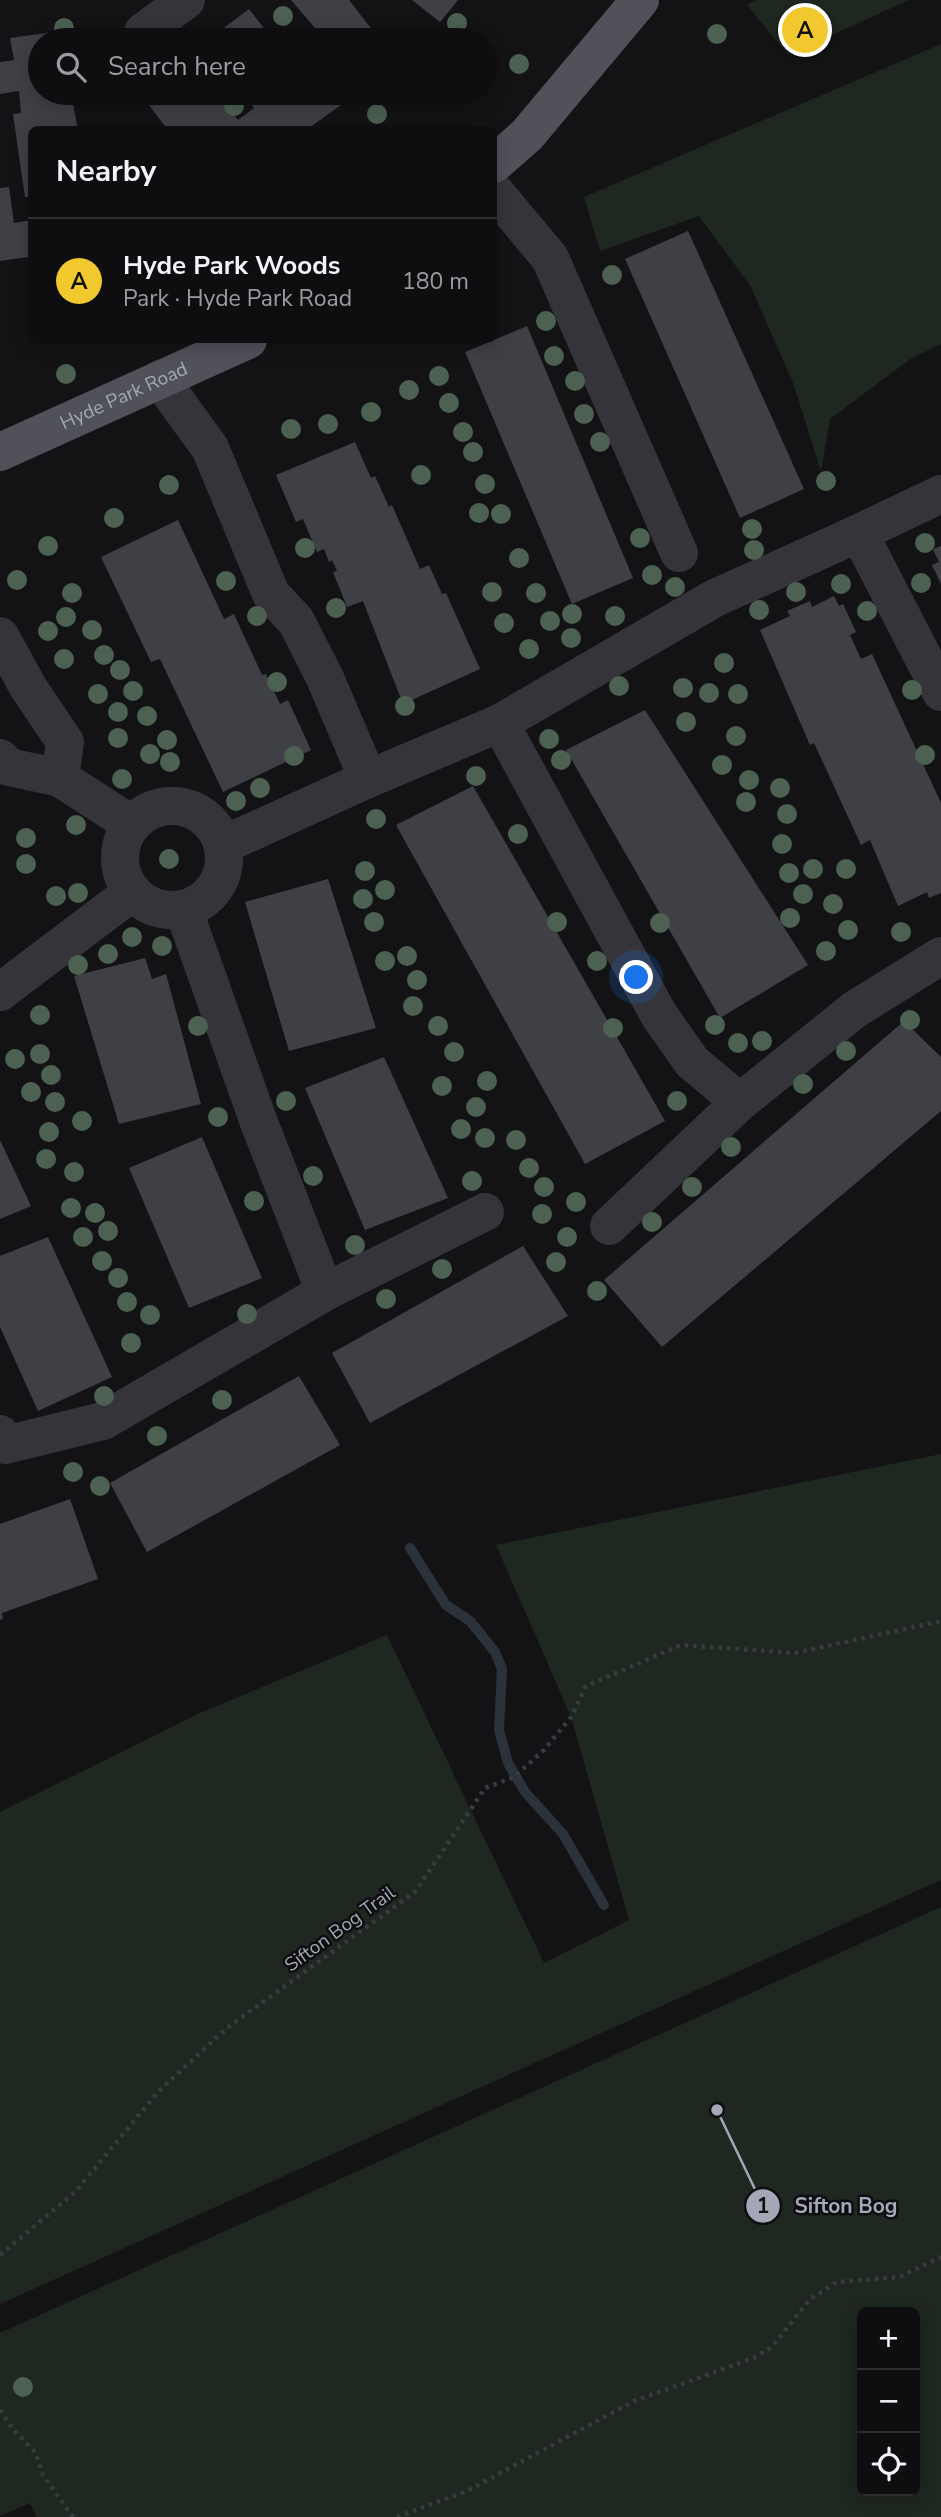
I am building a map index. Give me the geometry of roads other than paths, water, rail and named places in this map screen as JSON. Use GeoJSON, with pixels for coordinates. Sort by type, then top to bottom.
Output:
{"type":"FeatureCollection","features":[{"type":"Feature","properties":{"kind":"main road"},"geometry":{"type":"LineString","coordinates":[[497,161],[527,135],[640,0]]}},
{"type":"Feature","properties":{"kind":"main road","name":"Hyde Park Road"},"geometry":{"type":"LineString","coordinates":[[0,453],[241,343]]}},
{"type":"Feature","properties":{"kind":"lane"},"geometry":{"type":"LineString","coordinates":[[148,28],[186,0]]}},
{"type":"Feature","properties":{"kind":"lane"},"geometry":{"type":"LineString","coordinates":[[497,195],[550,258],[679,553]]}},
{"type":"Feature","properties":{"kind":"lane"},"geometry":{"type":"LineString","coordinates":[[160,379],[210,448],[271,593],[296,621],[325,678],[369,779]]}},
{"type":"Feature","properties":{"kind":"lane"},"geometry":{"type":"LineString","coordinates":[[225,844],[499,723],[715,598],[941,494]]}},
{"type":"Feature","properties":{"kind":"lane"},"geometry":{"type":"LineString","coordinates":[[859,533],[941,692]]}},
{"type":"Feature","properties":{"kind":"lane"},"geometry":{"type":"LineString","coordinates":[[0,636],[28,687],[65,742],[60,778]]}},
{"type":"Feature","properties":{"kind":"lane"},"geometry":{"type":"LineString","coordinates":[[499,723],[659,1015],[692,1062],[740,1102]]}},
{"type":"Feature","properties":{"kind":"lane"},"geometry":{"type":"LineString","coordinates":[[0,758],[9,767],[60,778],[131,824]]}},
{"type":"Feature","properties":{"kind":"lane"},"geometry":{"type":"LineString","coordinates":[[164,805],[202,813],[225,844],[219,886],[184,911],[155,910],[131,893],[118,859],[131,824],[164,805]]}},
{"type":"Feature","properties":{"kind":"lane"},"geometry":{"type":"LineString","coordinates":[[0,992],[131,893]]}},
{"type":"Feature","properties":{"kind":"lane"},"geometry":{"type":"LineString","coordinates":[[184,911],[258,1120],[325,1293]]}},
{"type":"Feature","properties":{"kind":"lane"},"geometry":{"type":"LineString","coordinates":[[608,1226],[740,1102],[854,1010],[941,956]]}},
{"type":"Feature","properties":{"kind":"lane"},"geometry":{"type":"LineString","coordinates":[[2,1443],[103,1421],[325,1293],[485,1212]]}},
{"type":"Feature","properties":{"kind":"waterway"},"geometry":{"type":"LineString","coordinates":[[410,1548],[446,1605],[470,1621],[495,1652],[502,1669],[499,1730],[508,1763],[525,1792],[563,1834],[604,1905]]}},
{"type":"Feature","properties":{"kind":"place","name":"Hyde Park Woods"},"geometry":{"type":"Point","coordinates":[805,30]}},
{"type":"Feature","properties":{"kind":"place","name":"Sifton Bog"},"geometry":{"type":"Point","coordinates":[717,2110]}}]}
